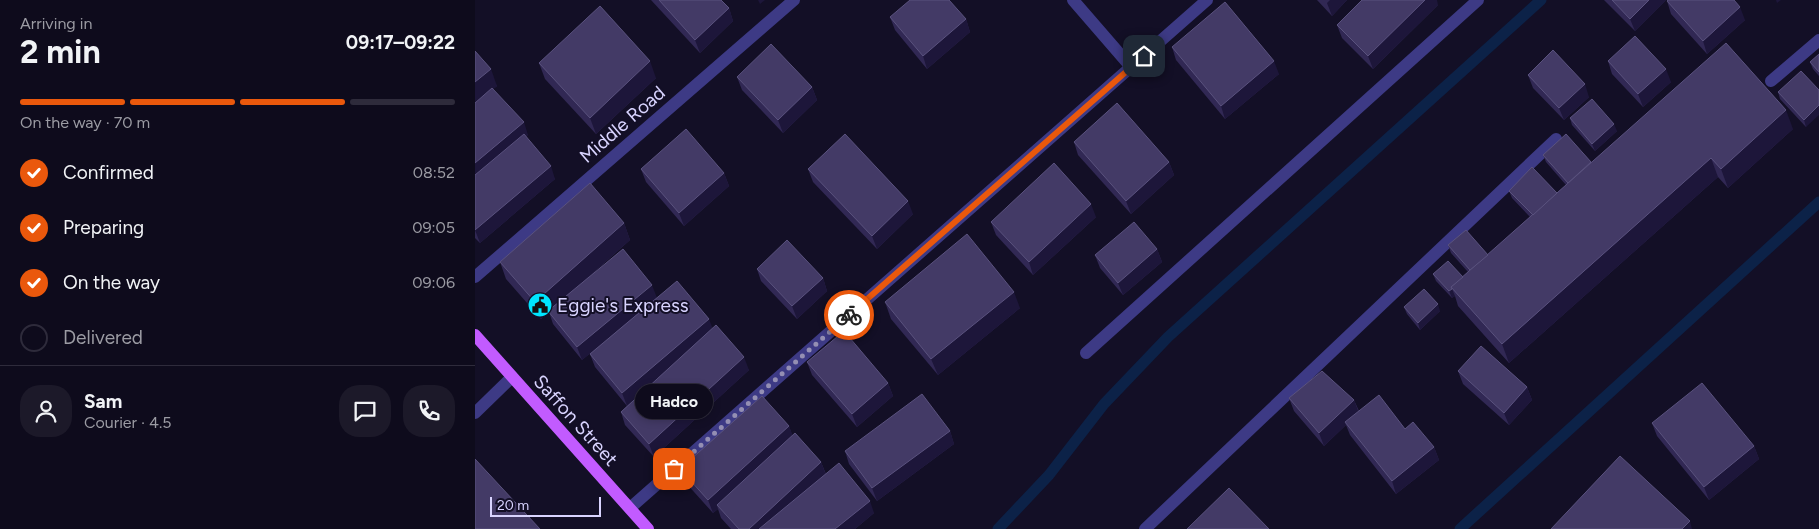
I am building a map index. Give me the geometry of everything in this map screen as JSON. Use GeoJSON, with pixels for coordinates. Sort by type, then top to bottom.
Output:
{"type":"FeatureCollection","features":[{"type":"Feature","properties":{"kind":"main road","name":"Saffon Street"},"geometry":{"type":"LineString","coordinates":[[475,335],[648,529]]}},
{"type":"Feature","properties":{"kind":"street","name":"Middle Road"},"geometry":{"type":"LineString","coordinates":[[475,277],[794,0]]}},
{"type":"Feature","properties":{"kind":"street"},"geometry":{"type":"LineString","coordinates":[[1073,0],[1131,67]]}},
{"type":"Feature","properties":{"kind":"street"},"geometry":{"type":"LineString","coordinates":[[629,508],[1207,0]]}},
{"type":"Feature","properties":{"kind":"street"},"geometry":{"type":"LineString","coordinates":[[1086,353],[1478,0]]}},
{"type":"Feature","properties":{"kind":"street"},"geometry":{"type":"LineString","coordinates":[[1771,81],[1819,40]]}},
{"type":"Feature","properties":{"kind":"street"},"geometry":{"type":"LineString","coordinates":[[1145,529],[1556,140]]}},
{"type":"Feature","properties":{"kind":"street"},"geometry":{"type":"LineString","coordinates":[[475,412],[512,377]]}},
{"type":"Feature","properties":{"kind":"building"},"geometry":{"type":"Polygon","coordinates":[[[659,0],[721,0],[729,8],[695,40],[659,0]]]}},
{"type":"Feature","properties":{"kind":"building"},"geometry":{"type":"Polygon","coordinates":[[[910,0],[949,0],[966,19],[923,56],[890,17],[910,0]]]}},
{"type":"Feature","properties":{"kind":"building"},"geometry":{"type":"Polygon","coordinates":[[[1362,0],[1425,0],[1368,56],[1337,25],[1362,0]]]}},
{"type":"Feature","properties":{"kind":"building"},"geometry":{"type":"Polygon","coordinates":[[[1612,0],[1649,0],[1630,19],[1612,0]]]}},
{"type":"Feature","properties":{"kind":"building"},"geometry":{"type":"Polygon","coordinates":[[[1668,0],[1734,0],[1740,7],[1703,41],[1668,0]]]}},
{"type":"Feature","properties":{"kind":"building"},"geometry":{"type":"Polygon","coordinates":[[[1225,2],[1274,61],[1221,106],[1172,47],[1225,2]]]}},
{"type":"Feature","properties":{"kind":"building"},"geometry":{"type":"Polygon","coordinates":[[[600,6],[650,61],[590,118],[539,63],[600,6]]]}},
{"type":"Feature","properties":{"kind":"building"},"geometry":{"type":"Polygon","coordinates":[[[1635,36],[1666,69],[1638,94],[1608,61],[1635,36]]]}},
{"type":"Feature","properties":{"kind":"building"},"geometry":{"type":"Polygon","coordinates":[[[1726,43],[1786,110],[1721,169],[1711,158],[1502,344],[1451,287],[1726,43]]]}},
{"type":"Feature","properties":{"kind":"building"},"geometry":{"type":"Polygon","coordinates":[[[771,44],[812,87],[778,120],[737,77],[771,44]]]}},
{"type":"Feature","properties":{"kind":"building"},"geometry":{"type":"Polygon","coordinates":[[[1553,50],[1585,84],[1559,108],[1528,75],[1553,50]]]}},
{"type":"Feature","properties":{"kind":"building"},"geometry":{"type":"Polygon","coordinates":[[[475,51],[491,69],[475,82],[475,51]]]}},
{"type":"Feature","properties":{"kind":"building"},"geometry":{"type":"Polygon","coordinates":[[[1819,54],[1819,72],[1810,62],[1819,54]]]}},
{"type":"Feature","properties":{"kind":"building"},"geometry":{"type":"Polygon","coordinates":[[[1801,71],[1819,90],[1819,105],[1804,120],[1778,92],[1801,71]]]}},
{"type":"Feature","properties":{"kind":"building"},"geometry":{"type":"Polygon","coordinates":[[[492,88],[524,122],[475,163],[475,103],[492,88]]]}},
{"type":"Feature","properties":{"kind":"building"},"geometry":{"type":"Polygon","coordinates":[[[1592,99],[1614,124],[1592,144],[1570,118],[1592,99]]]}},
{"type":"Feature","properties":{"kind":"building"},"geometry":{"type":"Polygon","coordinates":[[[1117,103],[1169,162],[1126,201],[1074,142],[1117,103]]]}},
{"type":"Feature","properties":{"kind":"building"},"geometry":{"type":"Polygon","coordinates":[[[686,129],[724,173],[679,213],[641,169],[686,129]]]}},
{"type":"Feature","properties":{"kind":"building"},"geometry":{"type":"Polygon","coordinates":[[[524,134],[551,166],[475,230],[475,175],[524,134]]]}},
{"type":"Feature","properties":{"kind":"building"},"geometry":{"type":"Polygon","coordinates":[[[845,134],[908,201],[872,236],[808,169],[845,134]]]}},
{"type":"Feature","properties":{"kind":"building"},"geometry":{"type":"Polygon","coordinates":[[[1566,134],[1591,162],[1568,183],[1543,155],[1566,134]]]}},
{"type":"Feature","properties":{"kind":"building"},"geometry":{"type":"Polygon","coordinates":[[[1054,163],[1091,204],[1029,262],[991,222],[1054,163]]]}},
{"type":"Feature","properties":{"kind":"building"},"geometry":{"type":"Polygon","coordinates":[[[1532,167],[1557,193],[1533,215],[1509,191],[1532,167]]]}},
{"type":"Feature","properties":{"kind":"building"},"geometry":{"type":"Polygon","coordinates":[[[590,183],[624,223],[535,302],[500,262],[590,183]]]}},
{"type":"Feature","properties":{"kind":"building"},"geometry":{"type":"Polygon","coordinates":[[[1134,222],[1157,249],[1118,283],[1095,255],[1134,222]]]}},
{"type":"Feature","properties":{"kind":"building"},"geometry":{"type":"Polygon","coordinates":[[[1466,230],[1488,255],[1470,270],[1448,245],[1466,230]]]}},
{"type":"Feature","properties":{"kind":"building"},"geometry":{"type":"Polygon","coordinates":[[[967,234],[1014,292],[931,359],[885,302],[967,234]]]}},
{"type":"Feature","properties":{"kind":"building"},"geometry":{"type":"Polygon","coordinates":[[[787,240],[823,278],[792,306],[757,269],[787,240]]]}},
{"type":"Feature","properties":{"kind":"building"},"geometry":{"type":"Polygon","coordinates":[[[623,249],[652,285],[577,347],[548,311],[623,249]]]}},
{"type":"Feature","properties":{"kind":"building"},"geometry":{"type":"Polygon","coordinates":[[[1448,261],[1463,277],[1449,291],[1433,274],[1448,261]]]}},
{"type":"Feature","properties":{"kind":"building"},"geometry":{"type":"Polygon","coordinates":[[[677,281],[709,319],[622,393],[590,354],[677,281]]]}},
{"type":"Feature","properties":{"kind":"building"},"geometry":{"type":"Polygon","coordinates":[[[1424,289],[1438,304],[1418,323],[1404,307],[1424,289]]]}},
{"type":"Feature","properties":{"kind":"building"},"geometry":{"type":"Polygon","coordinates":[[[716,325],[744,357],[649,444],[621,412],[716,325]]]}},
{"type":"Feature","properties":{"kind":"building"},"geometry":{"type":"Polygon","coordinates":[[[844,331],[888,383],[852,414],[807,362],[844,331]]]}},
{"type":"Feature","properties":{"kind":"building"},"geometry":{"type":"Polygon","coordinates":[[[1481,346],[1527,387],[1504,413],[1458,371],[1481,346]]]}},
{"type":"Feature","properties":{"kind":"building"},"geometry":{"type":"Polygon","coordinates":[[[1322,371],[1354,400],[1319,433],[1289,398],[1322,371]]]}},
{"type":"Feature","properties":{"kind":"building"},"geometry":{"type":"Polygon","coordinates":[[[1702,383],[1754,446],[1704,487],[1652,423],[1702,383]]]}},
{"type":"Feature","properties":{"kind":"building"},"geometry":{"type":"Polygon","coordinates":[[[922,394],[950,431],[872,488],[845,451],[922,394]]]}},
{"type":"Feature","properties":{"kind":"building"},"geometry":{"type":"Polygon","coordinates":[[[1379,395],[1405,429],[1413,422],[1434,447],[1392,481],[1345,422],[1379,395]]]}},
{"type":"Feature","properties":{"kind":"building"},"geometry":{"type":"Polygon","coordinates":[[[762,396],[789,426],[708,500],[680,469],[762,396]]]}},
{"type":"Feature","properties":{"kind":"building"},"geometry":{"type":"Polygon","coordinates":[[[795,433],[821,462],[749,529],[739,529],[717,505],[795,433]]]}},
{"type":"Feature","properties":{"kind":"building"},"geometry":{"type":"Polygon","coordinates":[[[1620,456],[1690,521],[1682,529],[1551,529],[1620,456]]]}},
{"type":"Feature","properties":{"kind":"building"},"geometry":{"type":"Polygon","coordinates":[[[475,459],[540,529],[475,529],[475,459]]]}},
{"type":"Feature","properties":{"kind":"building"},"geometry":{"type":"Polygon","coordinates":[[[839,463],[870,501],[835,529],[759,529],[839,463]]]}},
{"type":"Feature","properties":{"kind":"building"},"geometry":{"type":"Polygon","coordinates":[[[1229,488],[1269,529],[1187,529],[1229,488]]]}},
{"type":"Feature","properties":{"kind":"waterway"},"geometry":{"type":"LineString","coordinates":[[998,529],[1049,475],[1104,404],[1168,337],[1541,0]]}},
{"type":"Feature","properties":{"kind":"waterway"},"geometry":{"type":"LineString","coordinates":[[1460,529],[1819,202]]}},
{"type":"Feature","properties":{"kind":"way so far"},"geometry":{"type":"LineString","coordinates":[[674,469],[849,315]]}},
{"type":"Feature","properties":{"kind":"place","name":"Eggie's Express"},"geometry":{"type":"Point","coordinates":[540,305]}},
{"type":"Feature","properties":{"kind":"place","name":"Hadco"},"geometry":{"type":"Point","coordinates":[674,469]}},
{"type":"Feature","properties":{"kind":"route"},"geometry":{"type":"LineString","coordinates":[[849,315],[1144,56]]}}]}
